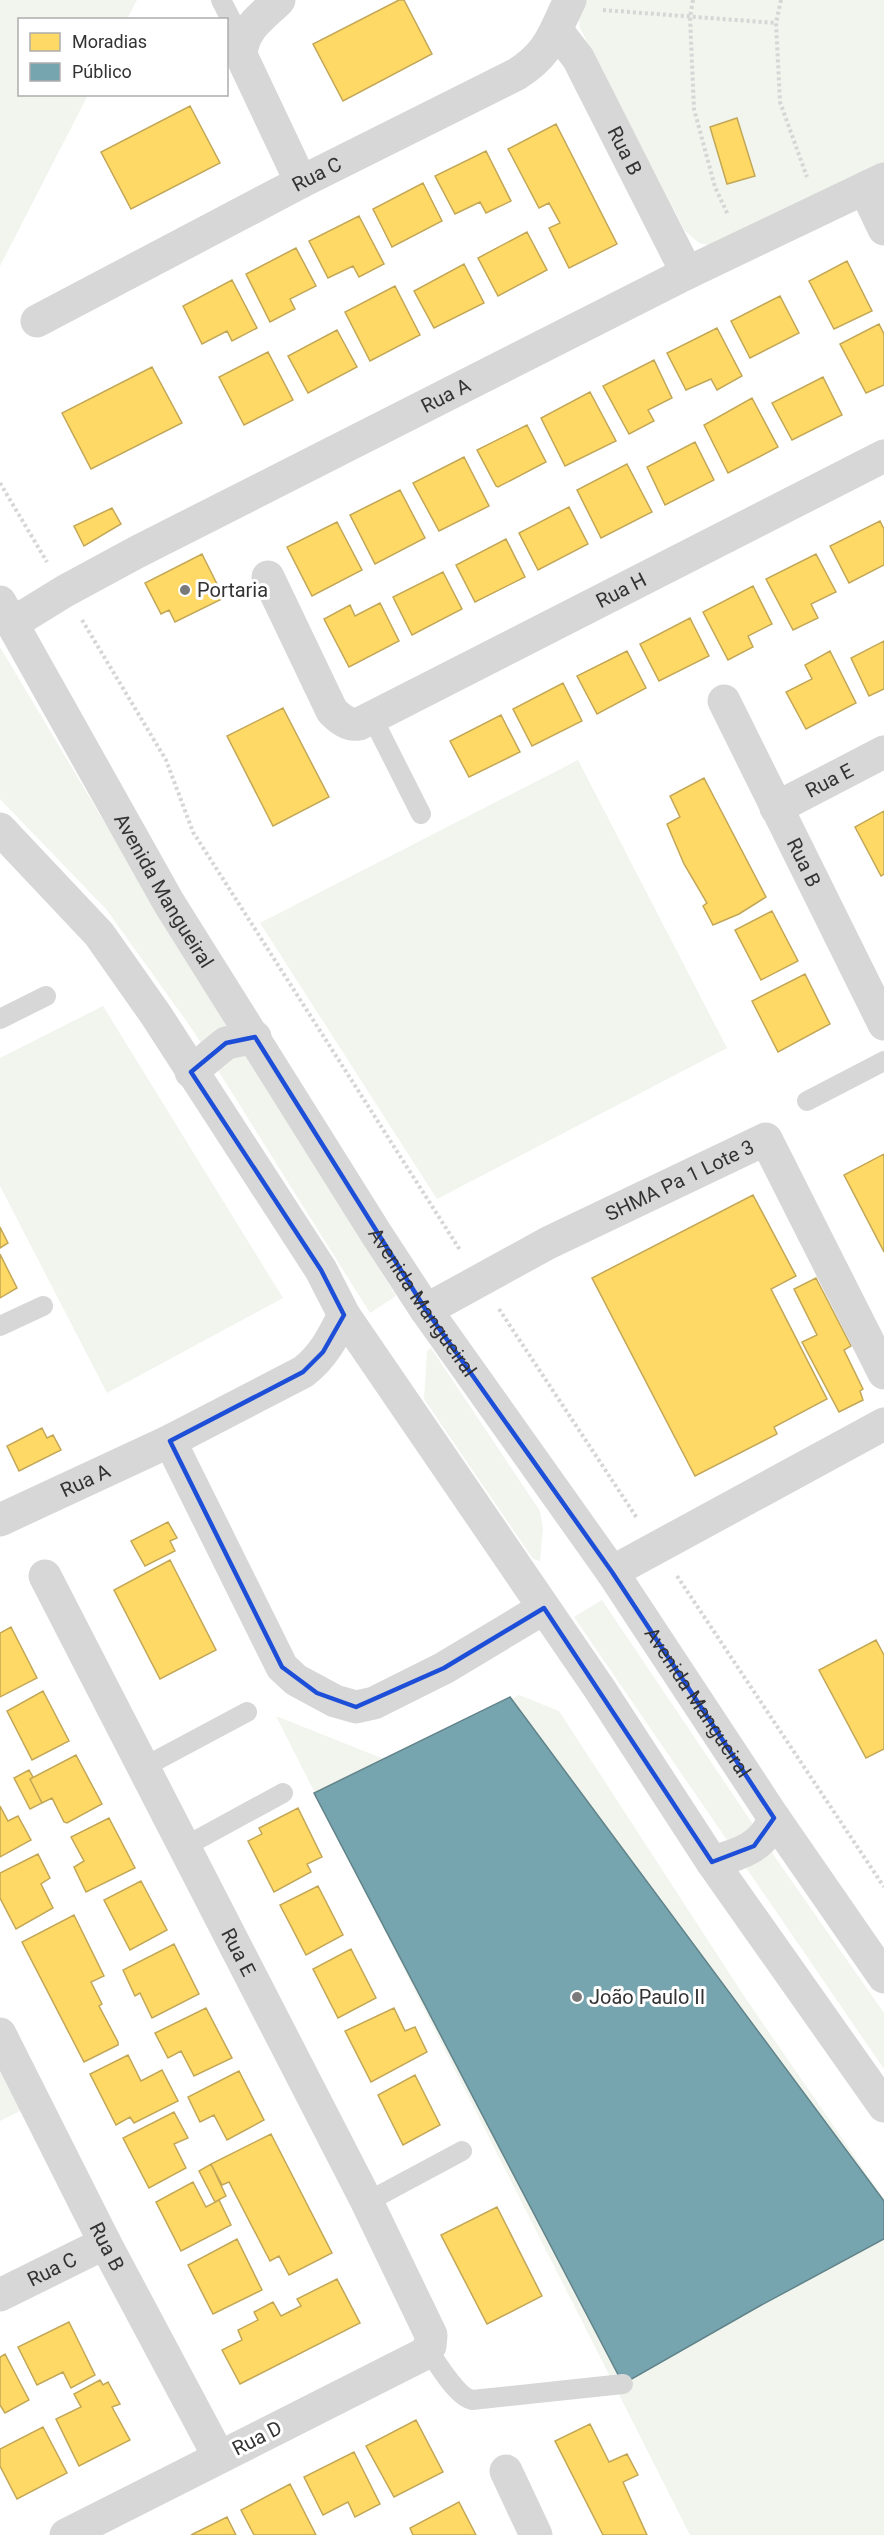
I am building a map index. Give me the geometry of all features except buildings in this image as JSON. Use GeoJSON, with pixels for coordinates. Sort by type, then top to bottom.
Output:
{"type":"FeatureCollection","features":[{"type":"Feature","properties":{"kind":"street"},"geometry":{"type":"LineString","coordinates":[[273,6],[250,29],[242,41],[241,55],[301,182]]}},
{"type":"Feature","properties":{"kind":"street","name":"Rua C"},"geometry":{"type":"LineString","coordinates":[[37,321],[301,182],[517,74],[534,63],[565,13]]}},
{"type":"Feature","properties":{"kind":"street","name":"Rua B"},"geometry":{"type":"LineString","coordinates":[[565,13],[578,58],[687,273]]}},
{"type":"Feature","properties":{"kind":"street"},"geometry":{"type":"LineString","coordinates":[[874,184],[884,229]]}},
{"type":"Feature","properties":{"kind":"street","name":"Rua A"},"geometry":{"type":"LineString","coordinates":[[4,618],[65,591],[147,546],[687,273],[874,184]]}},
{"type":"Feature","properties":{"kind":"street","name":"Rua H"},"geometry":{"type":"LineString","coordinates":[[366,721],[884,456]]}},
{"type":"Feature","properties":{"kind":"street"},"geometry":{"type":"LineString","coordinates":[[268,577],[332,711],[344,722],[353,725],[366,721]]}},
{"type":"Feature","properties":{"kind":"street","name":"Avenida Mangueiral"},"geometry":{"type":"LineString","coordinates":[[4,618],[169,903],[377,1235],[426,1310],[612,1572],[774,1818],[884,1977]]}},
{"type":"Feature","properties":{"kind":"street","name":"Rua B"},"geometry":{"type":"LineString","coordinates":[[724,701],[884,1024]]}},
{"type":"Feature","properties":{"kind":"street","name":"Rua E"},"geometry":{"type":"LineString","coordinates":[[776,808],[884,752]]}},
{"type":"Feature","properties":{"kind":"street"},"geometry":{"type":"LineString","coordinates":[[0,829],[99,934],[156,1015],[321,1270],[344,1315],[544,1608],[712,1862],[884,2106]]}},
{"type":"Feature","properties":{"kind":"street"},"geometry":{"type":"LineString","coordinates":[[191,1072],[226,1043],[255,1037]]}},
{"type":"Feature","properties":{"kind":"street","name":"SHMA Pa 1 Lote 3"},"geometry":{"type":"LineString","coordinates":[[426,1310],[548,1243],[766,1139],[884,1373]]}},
{"type":"Feature","properties":{"kind":"street","name":"Rua A"},"geometry":{"type":"LineString","coordinates":[[0,1520],[170,1441],[303,1372],[323,1352],[344,1315]]}},
{"type":"Feature","properties":{"kind":"street"},"geometry":{"type":"LineString","coordinates":[[612,1572],[884,1424]]}},
{"type":"Feature","properties":{"kind":"street"},"geometry":{"type":"LineString","coordinates":[[170,1441],[282,1667],[296,1680],[335,1701],[357,1707],[374,1703],[444,1668],[544,1608]]}},
{"type":"Feature","properties":{"kind":"street","name":"Rua E"},"geometry":{"type":"LineString","coordinates":[[45,1576],[367,2202],[429,2340]]}},
{"type":"Feature","properties":{"kind":"street"},"geometry":{"type":"LineString","coordinates":[[712,1862],[743,1853],[754,1846],[771,1829],[774,1818]]}},
{"type":"Feature","properties":{"kind":"street","name":"Rua B"},"geometry":{"type":"LineString","coordinates":[[0,2034],[105,2243],[219,2457]]}},
{"type":"Feature","properties":{"kind":"street","name":"Rua C"},"geometry":{"type":"LineString","coordinates":[[0,2295],[105,2243]]}},
{"type":"Feature","properties":{"kind":"street","name":"Rua D"},"geometry":{"type":"LineString","coordinates":[[66,2535],[424,2354],[429,2340]]}},
{"type":"Feature","properties":{"kind":"street"},"geometry":{"type":"LineString","coordinates":[[506,2471],[536,2535]]}},
{"type":"Feature","properties":{"kind":"lane"},"geometry":{"type":"LineString","coordinates":[[221,0],[242,41]]}},
{"type":"Feature","properties":{"kind":"lane"},"geometry":{"type":"LineString","coordinates":[[366,721],[421,814]]}},
{"type":"Feature","properties":{"kind":"lane"},"geometry":{"type":"LineString","coordinates":[[0,1019],[46,996]]}},
{"type":"Feature","properties":{"kind":"lane"},"geometry":{"type":"LineString","coordinates":[[807,1101],[884,1061]]}},
{"type":"Feature","properties":{"kind":"lane"},"geometry":{"type":"LineString","coordinates":[[0,1326],[43,1306]]}},
{"type":"Feature","properties":{"kind":"lane"},"geometry":{"type":"LineString","coordinates":[[144,1767],[247,1712]]}},
{"type":"Feature","properties":{"kind":"lane"},"geometry":{"type":"LineString","coordinates":[[184,1847],[283,1793]]}},
{"type":"Feature","properties":{"kind":"lane"},"geometry":{"type":"LineString","coordinates":[[367,2202],[462,2151]]}},
{"type":"Feature","properties":{"kind":"lane"},"geometry":{"type":"LineString","coordinates":[[429,2340],[466,2399],[478,2400],[489,2396],[623,2384]]}},
{"type":"Feature","properties":{"kind":"path"},"geometry":{"type":"LineString","coordinates":[[693,0],[690,17],[694,109],[715,187],[743,247]]}},
{"type":"Feature","properties":{"kind":"path"},"geometry":{"type":"LineString","coordinates":[[781,0],[776,23],[780,102],[819,211]]}},
{"type":"Feature","properties":{"kind":"path"},"geometry":{"type":"LineString","coordinates":[[565,13],[690,17],[776,23]]}},
{"type":"Feature","properties":{"kind":"path"},"geometry":{"type":"LineString","coordinates":[[0,483],[166,760],[193,832],[480,1281],[884,1887]]}},
{"type":"Feature","properties":{"kind":"highlighted area"},"geometry":{"type":"Polygon","coordinates":[[[255,1037],[426,1310],[612,1572],[774,1818],[754,1846],[712,1862],[544,1608],[444,1668],[356,1707],[317,1693],[282,1667],[170,1441],[303,1372],[323,1352],[344,1315],[321,1270],[191,1072],[226,1043],[255,1037]]]}},
{"type":"Feature","properties":{"kind":"shaded area"},"geometry":{"type":"Polygon","coordinates":[[[0,0],[137,0],[128,18],[18,18],[18,96],[87,96],[0,266],[0,0]]]}},
{"type":"Feature","properties":{"kind":"shaded area"},"geometry":{"type":"Polygon","coordinates":[[[582,0],[884,0],[884,163],[717,247],[699,243],[685,231],[580,28],[578,10],[582,0]]]}},
{"type":"Feature","properties":{"kind":"shaded area"},"geometry":{"type":"Polygon","coordinates":[[[0,647],[199,981],[396,1296],[370,1313],[192,1029],[106,909],[0,799],[0,647]]]}},
{"type":"Feature","properties":{"kind":"shaded area"},"geometry":{"type":"Polygon","coordinates":[[[578,760],[727,1048],[437,1199],[260,923],[578,760]]]}},
{"type":"Feature","properties":{"kind":"shaded area"},"geometry":{"type":"Polygon","coordinates":[[[103,1006],[283,1298],[107,1393],[0,1186],[0,1058],[103,1006]]]}},
{"type":"Feature","properties":{"kind":"shaded area"},"geometry":{"type":"Polygon","coordinates":[[[431,1348],[540,1511],[543,1528],[540,1561],[533,1559],[424,1399],[427,1351],[431,1348]]]}},
{"type":"Feature","properties":{"kind":"shaded area"},"geometry":{"type":"Polygon","coordinates":[[[602,1600],[777,1860],[884,2013],[884,2069],[574,1617],[602,1600]]]}},
{"type":"Feature","properties":{"kind":"shaded area","name":"João Paulo II"},"geometry":{"type":"Polygon","coordinates":[[[519,1695],[559,1711],[746,1999],[884,2199],[884,2535],[690,2535],[276,1716],[394,1763],[519,1695]]]}},
{"type":"Feature","properties":{"kind":"shaded area"},"geometry":{"type":"Polygon","coordinates":[[[0,2052],[28,2107],[0,2121],[0,2052]]]}},
{"type":"Feature","properties":{"kind":"place","name":"Portaria"},"geometry":{"type":"Point","coordinates":[185,590]}},
{"type":"Feature","properties":{"kind":"place","name":"João Paulo II"},"geometry":{"type":"Point","coordinates":[577,1997]}}]}
